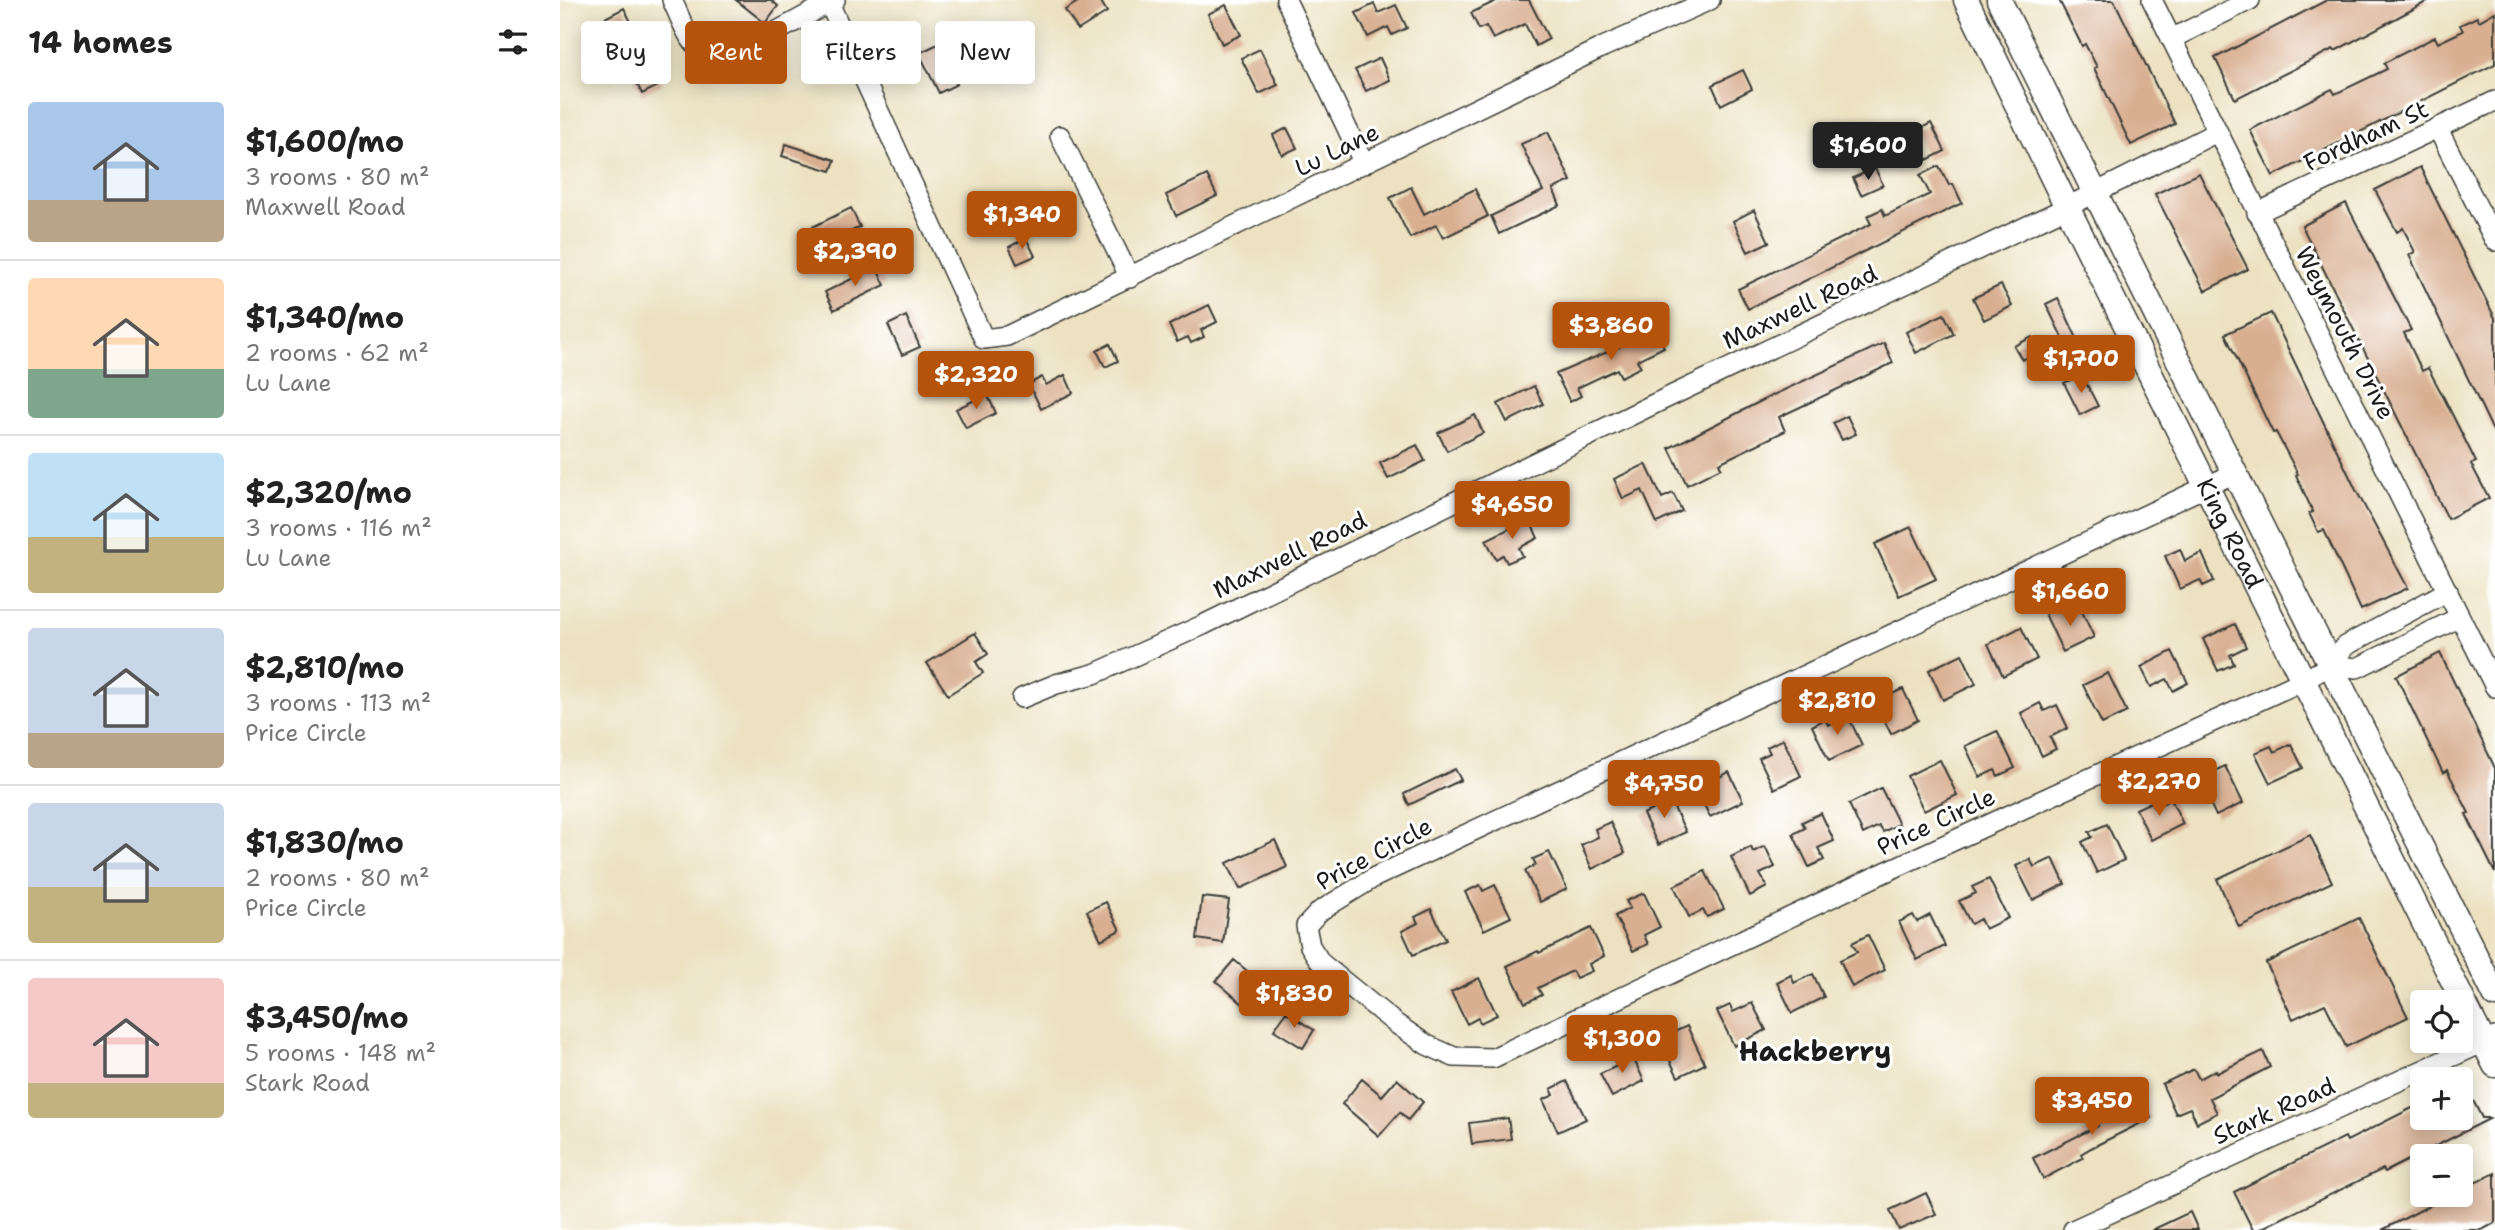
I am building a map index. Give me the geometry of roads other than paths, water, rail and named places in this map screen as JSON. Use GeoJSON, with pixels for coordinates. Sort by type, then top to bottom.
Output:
{"type":"FeatureCollection","features":[{"type":"Feature","properties":{"kind":"street"},"geometry":{"type":"LineString","coordinates":[[672,0],[692,40],[707,52],[727,52],[748,45],[832,1]]}},
{"type":"Feature","properties":{"kind":"street"},"geometry":{"type":"LineString","coordinates":[[1286,0],[1364,164]]}},
{"type":"Feature","properties":{"kind":"street","name":"Lu Lane"},"geometry":{"type":"LineString","coordinates":[[832,1],[984,339],[1007,336],[1603,47],[1710,0]]}},
{"type":"Feature","properties":{"kind":"street","name":"King Road"},"geometry":{"type":"LineString","coordinates":[[1966,0],[2358,789],[2489,1040],[2495,1065]]}},
{"type":"Feature","properties":{"kind":"street","name":"King Road"},"geometry":{"type":"LineString","coordinates":[[1999,0],[2495,995]]}},
{"type":"Feature","properties":{"kind":"street","name":"Weymouth Drive"},"geometry":{"type":"LineString","coordinates":[[2152,0],[2495,687]]}},
{"type":"Feature","properties":{"kind":"street"},"geometry":{"type":"LineString","coordinates":[[2171,39],[2250,0]]}},
{"type":"Feature","properties":{"kind":"street","name":"Fordham St"},"geometry":{"type":"LineString","coordinates":[[2257,214],[2495,101]]}},
{"type":"Feature","properties":{"kind":"street"},"geometry":{"type":"LineString","coordinates":[[2438,129],[2495,241]]}},
{"type":"Feature","properties":{"kind":"street","name":"Maxwell Road"},"geometry":{"type":"LineString","coordinates":[[1022,698],[1056,684],[1094,674],[1203,625],[2217,132]]}},
{"type":"Feature","properties":{"kind":"street"},"geometry":{"type":"LineString","coordinates":[[1060,136],[1130,278]]}},
{"type":"Feature","properties":{"kind":"street","name":"Price Circle"},"geometry":{"type":"LineString","coordinates":[[2235,474],[1375,877],[1320,911],[1306,926],[1310,946],[1321,964],[1427,1045],[1454,1057],[1493,1058],[1881,874],[2304,680]]}},
{"type":"Feature","properties":{"kind":"street"},"geometry":{"type":"LineString","coordinates":[[2304,680],[2331,665],[2345,646],[2448,591]]}},
{"type":"Feature","properties":{"kind":"street"},"geometry":{"type":"LineString","coordinates":[[2331,665],[2357,668],[2460,617]]}},
{"type":"Feature","properties":{"kind":"street"},"geometry":{"type":"LineString","coordinates":[[2358,789],[2386,777]]}},
{"type":"Feature","properties":{"kind":"street","name":"Stark Road"},"geometry":{"type":"LineString","coordinates":[[2073,1230],[2489,1040]]}},
{"type":"Feature","properties":{"kind":"district","name":"Hackberry"},"geometry":{"type":"Point","coordinates":[1815,1051]}}]}
